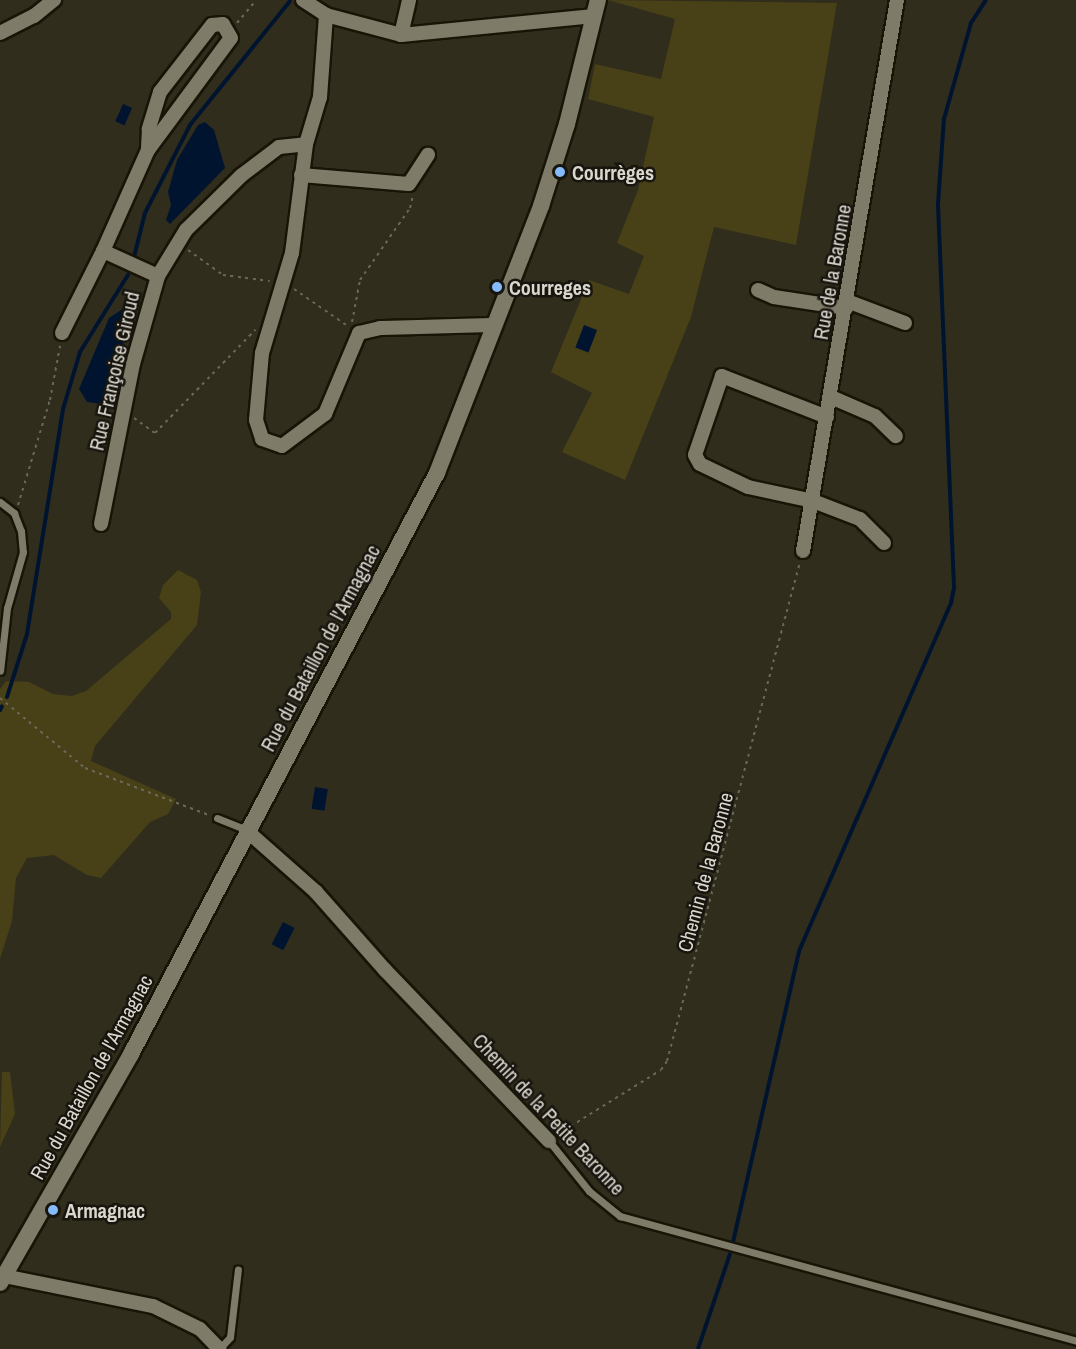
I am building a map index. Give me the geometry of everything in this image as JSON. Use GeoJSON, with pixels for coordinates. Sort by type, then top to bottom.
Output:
{"type":"FeatureCollection","features":[{"type":"Feature","properties":{"kind":"street"},"geometry":{"type":"LineString","coordinates":[[0,33],[34,16],[54,0]]}},
{"type":"Feature","properties":{"kind":"street"},"geometry":{"type":"LineString","coordinates":[[303,0],[326,15],[401,35],[596,8]]}},
{"type":"Feature","properties":{"kind":"street"},"geometry":{"type":"LineString","coordinates":[[401,35],[409,0]]}},
{"type":"Feature","properties":{"kind":"street","name":"Rue de la Baronne"},"geometry":{"type":"LineString","coordinates":[[803,551],[847,304],[897,0]]}},
{"type":"Feature","properties":{"kind":"street","name":"Rue du Bataillon de l'Armagnac"},"geometry":{"type":"LineString","coordinates":[[2,1279],[131,1054],[246,830],[437,473],[541,206],[567,124],[596,8]]}},
{"type":"Feature","properties":{"kind":"street"},"geometry":{"type":"LineString","coordinates":[[326,15],[320,97],[306,144],[285,283],[266,329],[257,431],[271,445],[282,446],[325,414],[359,333],[380,328],[494,325]]}},
{"type":"Feature","properties":{"kind":"street"},"geometry":{"type":"LineString","coordinates":[[62,333],[103,251],[148,150],[231,38],[228,27],[212,25],[160,92],[149,129],[148,150]]}},
{"type":"Feature","properties":{"kind":"street","name":"Rue Françoise Giroud"},"geometry":{"type":"LineString","coordinates":[[101,524],[123,411],[158,276],[177,242],[260,159],[279,147],[306,144]]}},
{"type":"Feature","properties":{"kind":"street"},"geometry":{"type":"LineString","coordinates":[[301,176],[409,184],[428,155]]}},
{"type":"Feature","properties":{"kind":"street"},"geometry":{"type":"LineString","coordinates":[[103,251],[158,276]]}},
{"type":"Feature","properties":{"kind":"street"},"geometry":{"type":"LineString","coordinates":[[758,290],[774,297],[847,304],[905,323]]}},
{"type":"Feature","properties":{"kind":"street"},"geometry":{"type":"LineString","coordinates":[[827,417],[722,376],[695,455],[700,464],[748,487],[813,501],[860,519],[884,543]]}},
{"type":"Feature","properties":{"kind":"street"},"geometry":{"type":"LineString","coordinates":[[831,397],[875,416],[896,436]]}},
{"type":"Feature","properties":{"kind":"street","name":"Chemin de la Petite Baronne"},"geometry":{"type":"LineString","coordinates":[[246,830],[316,892],[385,970],[549,1141]]}},
{"type":"Feature","properties":{"kind":"street"},"geometry":{"type":"LineString","coordinates":[[2,1279],[153,1306],[200,1329],[219,1349]]}},
{"type":"Feature","properties":{"kind":"lane"},"geometry":{"type":"LineString","coordinates":[[0,502],[14,513],[23,552],[7,608],[0,671]]}},
{"type":"Feature","properties":{"kind":"lane"},"geometry":{"type":"LineString","coordinates":[[217,818],[246,830]]}},
{"type":"Feature","properties":{"kind":"lane","name":"Chemin de la Petite Baronne"},"geometry":{"type":"LineString","coordinates":[[549,1141],[589,1191],[620,1216],[1076,1341]]}},
{"type":"Feature","properties":{"kind":"lane"},"geometry":{"type":"LineString","coordinates":[[219,1349],[230,1337],[238,1269]]}},
{"type":"Feature","properties":{"kind":"path"},"geometry":{"type":"LineString","coordinates":[[228,27],[237,23],[256,0]]}},
{"type":"Feature","properties":{"kind":"path"},"geometry":{"type":"LineString","coordinates":[[177,242],[223,275],[285,283],[352,328],[353,304],[360,280],[410,208],[413,194],[409,184]]}},
{"type":"Feature","properties":{"kind":"path"},"geometry":{"type":"LineString","coordinates":[[123,411],[155,433],[251,333],[266,329]]}},
{"type":"Feature","properties":{"kind":"path"},"geometry":{"type":"LineString","coordinates":[[14,513],[26,488],[50,400],[62,333]]}},
{"type":"Feature","properties":{"kind":"path","name":"Chemin de la Baronne"},"geometry":{"type":"LineString","coordinates":[[549,1141],[661,1070],[667,1061],[803,551]]}},
{"type":"Feature","properties":{"kind":"path"},"geometry":{"type":"LineString","coordinates":[[0,698],[85,768],[217,818]]}},
{"type":"Feature","properties":{"kind":"shaded area"},"geometry":{"type":"Polygon","coordinates":[[[608,0],[837,3],[796,245],[714,227],[691,317],[625,480],[562,452],[592,393],[551,372],[589,280],[629,294],[644,256],[617,243],[638,190],[654,117],[588,99],[595,64],[661,79],[675,19],[608,0]]]}},
{"type":"Feature","properties":{"kind":"shaded area"},"geometry":{"type":"Polygon","coordinates":[[[178,570],[197,580],[201,592],[197,625],[95,746],[91,761],[176,799],[168,814],[150,822],[101,878],[87,875],[54,855],[27,858],[16,878],[12,921],[0,959],[0,689],[6,681],[29,682],[53,694],[72,696],[86,691],[171,619],[171,612],[159,598],[163,585],[178,570]]]}},
{"type":"Feature","properties":{"kind":"shaded area"},"geometry":{"type":"Polygon","coordinates":[[[2,1072],[10,1072],[15,1114],[0,1147],[2,1072]]]}},
{"type":"Feature","properties":{"kind":"water"},"geometry":{"type":"Polygon","coordinates":[[[123,104],[132,108],[124,125],[115,121],[123,104]]]}},
{"type":"Feature","properties":{"kind":"water"},"geometry":{"type":"Polygon","coordinates":[[[205,122],[214,130],[225,168],[170,224],[166,220],[171,205],[168,192],[177,160],[198,125],[205,122]]]}},
{"type":"Feature","properties":{"kind":"water"},"geometry":{"type":"Polygon","coordinates":[[[124,308],[130,316],[109,401],[104,404],[87,402],[79,389],[109,318],[124,308]]]}},
{"type":"Feature","properties":{"kind":"water"},"geometry":{"type":"Polygon","coordinates":[[[584,325],[597,330],[588,352],[575,347],[584,325]]]}},
{"type":"Feature","properties":{"kind":"water"},"geometry":{"type":"Polygon","coordinates":[[[315,787],[328,789],[324,811],[312,809],[315,787]]]}},
{"type":"Feature","properties":{"kind":"water"},"geometry":{"type":"Polygon","coordinates":[[[283,922],[295,928],[283,950],[272,944],[283,922]]]}},
{"type":"Feature","properties":{"kind":"waterway"},"geometry":{"type":"LineString","coordinates":[[733,1242],[799,951],[951,603],[954,587],[938,204],[944,119],[971,23],[986,0]]}},
{"type":"Feature","properties":{"kind":"waterway"},"geometry":{"type":"LineString","coordinates":[[133,261],[145,213],[190,125],[290,1]]}},
{"type":"Feature","properties":{"kind":"waterway"},"geometry":{"type":"LineString","coordinates":[[7,697],[27,634],[63,409],[80,352],[128,275]]}},
{"type":"Feature","properties":{"kind":"waterway"},"geometry":{"type":"LineString","coordinates":[[0,710],[2,706]]}},
{"type":"Feature","properties":{"kind":"waterway"},"geometry":{"type":"LineString","coordinates":[[698,1349],[730,1254]]}},
{"type":"Feature","properties":{"kind":"place","name":"Courrèges"},"geometry":{"type":"Point","coordinates":[560,172]}},
{"type":"Feature","properties":{"kind":"place","name":"Courreges"},"geometry":{"type":"Point","coordinates":[497,287]}},
{"type":"Feature","properties":{"kind":"place","name":"Armagnac"},"geometry":{"type":"Point","coordinates":[53,1210]}}]}
